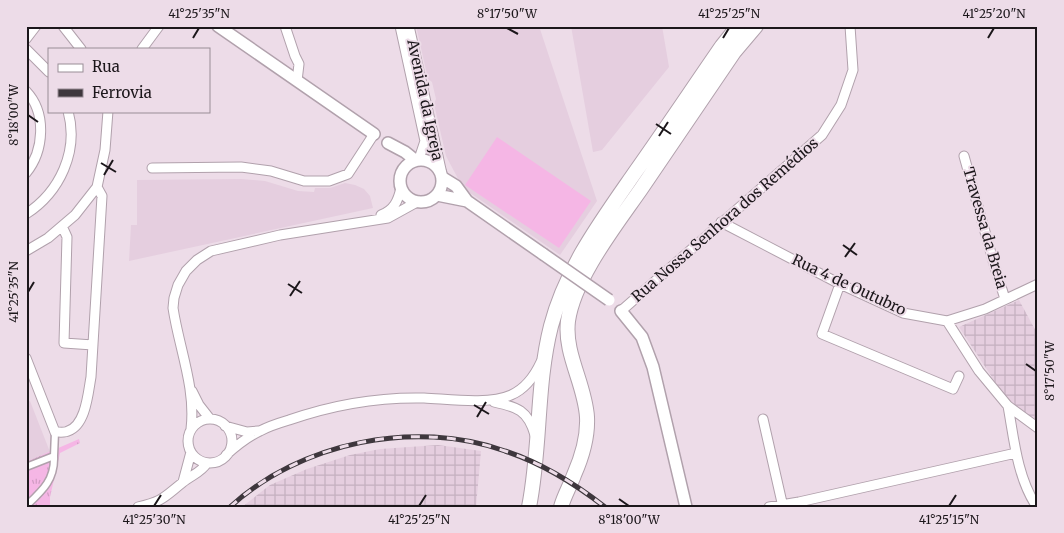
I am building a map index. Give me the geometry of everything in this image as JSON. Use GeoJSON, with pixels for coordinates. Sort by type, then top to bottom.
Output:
{"type":"FeatureCollection","features":[{"type":"Feature","properties":{"kind":"main road"},"geometry":{"type":"LineString","coordinates":[[218,26],[374,134]]}},
{"type":"Feature","properties":{"kind":"main road"},"geometry":{"type":"LineString","coordinates":[[530,507],[546,350],[565,284],[577,260],[711,62],[738,26]]}},
{"type":"Feature","properties":{"kind":"main road"},"geometry":{"type":"LineString","coordinates":[[561,507],[581,458],[587,432],[585,400],[571,353],[568,328],[571,309],[576,295],[592,263],[612,231],[734,52],[756,26]]}},
{"type":"Feature","properties":{"kind":"main road"},"geometry":{"type":"LineString","coordinates":[[404,169],[398,156],[388,143],[417,160]]}},
{"type":"Feature","properties":{"kind":"main road"},"geometry":{"type":"LineString","coordinates":[[442,176],[443,184],[437,196],[431,200],[417,202],[410,199],[401,188],[401,175],[404,169],[417,160],[433,162],[442,176],[456,186],[467,201],[609,300]]}},
{"type":"Feature","properties":{"kind":"main road"},"geometry":{"type":"LineString","coordinates":[[437,196],[467,201]]}},
{"type":"Feature","properties":{"kind":"main road"},"geometry":{"type":"LineString","coordinates":[[621,311],[642,337],[653,367],[686,507]]}},
{"type":"Feature","properties":{"kind":"street"},"geometry":{"type":"LineString","coordinates":[[26,39],[36,26]]}},
{"type":"Feature","properties":{"kind":"street"},"geometry":{"type":"LineString","coordinates":[[63,26],[80,48]]}},
{"type":"Feature","properties":{"kind":"street"},"geometry":{"type":"LineString","coordinates":[[143,48],[159,26]]}},
{"type":"Feature","properties":{"kind":"street"},"geometry":{"type":"LineString","coordinates":[[285,26],[299,64],[297,81]]}},
{"type":"Feature","properties":{"kind":"street","name":"Avenida da Igreja"},"geometry":{"type":"LineString","coordinates":[[400,26],[425,141],[417,160]]}},
{"type":"Feature","properties":{"kind":"street","name":"Avenida da Igreja"},"geometry":{"type":"LineString","coordinates":[[409,26],[442,176]]}},
{"type":"Feature","properties":{"kind":"street","name":"Rua Nossa Senhora dos Remédios"},"geometry":{"type":"LineString","coordinates":[[843,26],[851,42]]}},
{"type":"Feature","properties":{"kind":"street","name":"Rua Nossa Senhora dos Remédios"},"geometry":{"type":"LineString","coordinates":[[621,311],[822,134],[842,105],[853,70],[850,26]]}},
{"type":"Feature","properties":{"kind":"street"},"geometry":{"type":"LineString","coordinates":[[26,49],[48,71]]}},
{"type":"Feature","properties":{"kind":"street"},"geometry":{"type":"LineString","coordinates":[[26,91],[34,102],[41,126],[37,154],[33,164],[26,173]]}},
{"type":"Feature","properties":{"kind":"street"},"geometry":{"type":"LineString","coordinates":[[26,214],[49,195],[62,176],[66,166],[71,133],[68,112]]}},
{"type":"Feature","properties":{"kind":"street"},"geometry":{"type":"LineString","coordinates":[[26,251],[48,238],[75,215],[97,187],[105,150],[108,112]]}},
{"type":"Feature","properties":{"kind":"street"},"geometry":{"type":"LineString","coordinates":[[152,168],[241,168],[271,171],[304,181],[330,181],[348,174],[374,134]]}},
{"type":"Feature","properties":{"kind":"street","name":"Travessa da Breia"},"geometry":{"type":"LineString","coordinates":[[964,156],[994,264],[1006,299]]}},
{"type":"Feature","properties":{"kind":"street"},"geometry":{"type":"LineString","coordinates":[[55,432],[68,432],[80,421],[87,402],[91,377],[102,196],[97,187]]}},
{"type":"Feature","properties":{"kind":"street"},"geometry":{"type":"LineString","coordinates":[[364,221],[386,213],[393,208],[398,201],[401,188]]}},
{"type":"Feature","properties":{"kind":"street"},"geometry":{"type":"LineString","coordinates":[[183,482],[190,452],[188,441],[193,417],[190,386],[176,323],[174,298],[178,285],[186,271],[197,260],[211,251],[280,235],[388,218],[417,202]]}},
{"type":"Feature","properties":{"kind":"street","name":"Rua 4 de Outubro"},"geometry":{"type":"LineString","coordinates":[[721,222],[840,284],[903,313],[948,321],[985,309],[1038,284]]}},
{"type":"Feature","properties":{"kind":"street"},"geometry":{"type":"LineString","coordinates":[[62,226],[67,237],[64,343],[93,345]]}},
{"type":"Feature","properties":{"kind":"street"},"geometry":{"type":"LineString","coordinates":[[840,284],[822,334],[953,389],[959,376]]}},
{"type":"Feature","properties":{"kind":"street"},"geometry":{"type":"LineString","coordinates":[[948,321],[978,371],[1008,406],[1038,428]]}},
{"type":"Feature","properties":{"kind":"street"},"geometry":{"type":"LineString","coordinates":[[191,429],[202,420],[210,419],[216,420],[225,426],[247,432],[258,431],[309,413],[355,403],[419,398],[489,400],[512,395],[525,386],[539,367],[546,350]]}},
{"type":"Feature","properties":{"kind":"street"},"geometry":{"type":"LineString","coordinates":[[26,358],[55,432],[54,464],[45,489],[26,506]]}},
{"type":"Feature","properties":{"kind":"street"},"geometry":{"type":"LineString","coordinates":[[190,386],[199,405],[210,419]]}},
{"type":"Feature","properties":{"kind":"street"},"geometry":{"type":"LineString","coordinates":[[489,400],[516,408],[524,413],[529,420],[536,441]]}},
{"type":"Feature","properties":{"kind":"street"},"geometry":{"type":"LineString","coordinates":[[1008,406],[1016,453],[1026,490],[1035,502]]}},
{"type":"Feature","properties":{"kind":"street"},"geometry":{"type":"LineString","coordinates":[[762,419],[783,506]]}},
{"type":"Feature","properties":{"kind":"street"},"geometry":{"type":"LineString","coordinates":[[225,426],[230,434],[231,442],[230,449],[226,455]]}},
{"type":"Feature","properties":{"kind":"street"},"geometry":{"type":"LineString","coordinates":[[190,452],[201,461],[207,463],[221,460],[240,443],[258,431]]}},
{"type":"Feature","properties":{"kind":"street"},"geometry":{"type":"LineString","coordinates":[[769,507],[783,506],[1016,453]]}},
{"type":"Feature","properties":{"kind":"street"},"geometry":{"type":"LineString","coordinates":[[26,467],[54,456]]}},
{"type":"Feature","properties":{"kind":"street"},"geometry":{"type":"LineString","coordinates":[[138,507],[156,505],[183,482],[203,469],[207,463]]}},
{"type":"Feature","properties":{"kind":"shaded area"},"geometry":{"type":"Polygon","coordinates":[[[416,26],[539,26],[597,201],[560,255],[463,188],[446,156],[434,104],[436,99],[432,82],[428,79],[416,26]]]}},
{"type":"Feature","properties":{"kind":"shaded area"},"geometry":{"type":"Polygon","coordinates":[[[571,26],[662,26],[669,67],[602,150],[593,152],[571,26]]]}},
{"type":"Feature","properties":{"kind":"shaded area"},"geometry":{"type":"Polygon","coordinates":[[[241,179],[265,181],[298,191],[314,192],[315,188],[330,188],[345,183],[355,185],[364,189],[370,196],[373,208],[129,261],[131,225],[137,225],[137,180],[241,179]]]}},
{"type":"Feature","properties":{"kind":"shaded area"},"geometry":{"type":"Polygon","coordinates":[[[1019,300],[1038,335],[1038,426],[1003,394],[959,327],[1019,300]]]}},
{"type":"Feature","properties":{"kind":"shaded area"},"geometry":{"type":"Polygon","coordinates":[[[30,401],[50,452],[26,462],[26,403],[30,401]]]}},
{"type":"Feature","properties":{"kind":"shaded area"},"geometry":{"type":"Polygon","coordinates":[[[438,445],[481,451],[476,507],[242,507],[270,485],[307,469],[350,455],[380,449],[438,445]]]}},
{"type":"Feature","properties":{"kind":"green space"},"geometry":{"type":"Polygon","coordinates":[[[497,137],[591,201],[559,248],[465,185],[497,137]]]}},
{"type":"Feature","properties":{"kind":"green space"},"geometry":{"type":"Polygon","coordinates":[[[79,439],[80,443],[60,453],[50,497],[50,507],[26,507],[26,462],[79,439]]]}},
{"type":"Feature","properties":{"kind":"railway"},"geometry":{"type":"LineString","coordinates":[[230,507],[259,485],[290,466],[324,452],[360,443],[397,438],[434,437],[470,442],[505,451],[532,461],[557,474],[605,507]]}}]}
